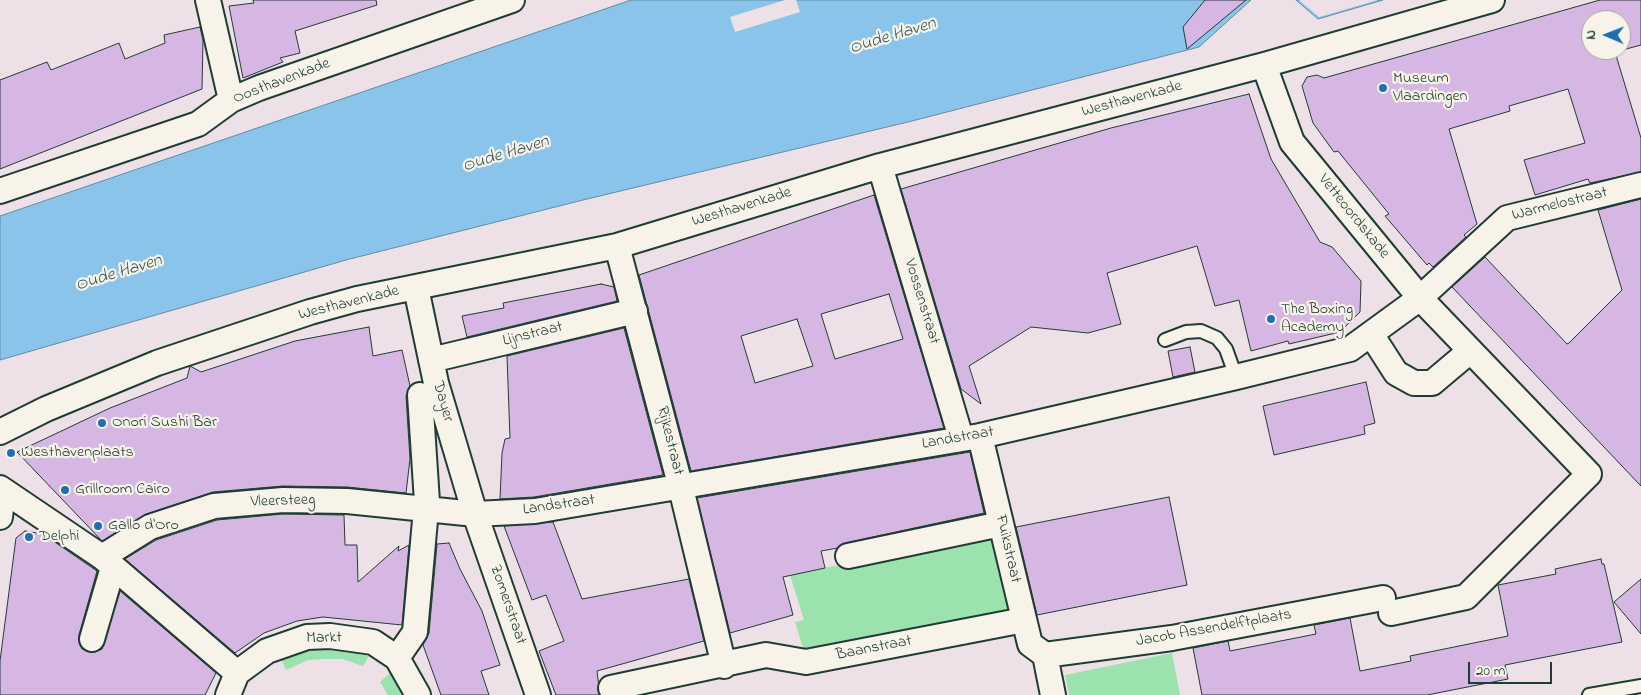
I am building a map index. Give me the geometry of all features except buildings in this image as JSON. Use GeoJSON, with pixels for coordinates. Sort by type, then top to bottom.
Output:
{"type":"FeatureCollection","features":[{"type":"Feature","properties":{"kind":"street"},"geometry":{"type":"LineString","coordinates":[[208,0],[231,100]]}},
{"type":"Feature","properties":{"kind":"street","name":"Oosthavenkade"},"geometry":{"type":"LineString","coordinates":[[0,191],[198,124],[231,100],[259,88],[512,0]]}},
{"type":"Feature","properties":{"kind":"street","name":"Westhavenkade"},"geometry":{"type":"LineString","coordinates":[[0,432],[46,409],[198,348],[319,309],[357,299],[617,246],[880,166],[1264,66],[1492,0]]}},
{"type":"Feature","properties":{"kind":"street","name":"Vetteoordskade"},"geometry":{"type":"LineString","coordinates":[[1264,66],[1292,142],[1420,298],[1589,474]]}},
{"type":"Feature","properties":{"kind":"street","name":"Vossenstraat"},"geometry":{"type":"LineString","coordinates":[[880,166],[971,437]]}},
{"type":"Feature","properties":{"kind":"street","name":"Warmelostraat"},"geometry":{"type":"LineString","coordinates":[[1420,298],[1507,218],[1641,185]]}},
{"type":"Feature","properties":{"kind":"street","name":"Rijkestraat"},"geometry":{"type":"LineString","coordinates":[[617,246],[681,488],[724,666]]}},
{"type":"Feature","properties":{"kind":"street","name":"Dayer"},"geometry":{"type":"LineString","coordinates":[[416,288],[431,360],[475,514]]}},
{"type":"Feature","properties":{"kind":"street","name":"Landstraat"},"geometry":{"type":"LineString","coordinates":[[475,514],[535,511],[681,488],[971,437],[1236,377],[1350,349],[1420,298]]}},
{"type":"Feature","properties":{"kind":"street","name":"Lijnstraat"},"geometry":{"type":"LineString","coordinates":[[431,360],[635,311]]}},
{"type":"Feature","properties":{"kind":"street"},"geometry":{"type":"LineString","coordinates":[[1371,334],[1396,373],[1414,382],[1432,382],[1470,351]]}},
{"type":"Feature","properties":{"kind":"street"},"geometry":{"type":"LineString","coordinates":[[398,658],[415,632],[426,505],[420,395]]}},
{"type":"Feature","properties":{"kind":"street","name":"Fuikstraat"},"geometry":{"type":"LineString","coordinates":[[971,437],[1001,524],[1030,644],[1045,655]]}},
{"type":"Feature","properties":{"kind":"street","name":"Jacob Assendelftplaats"},"geometry":{"type":"LineString","coordinates":[[1045,655],[1387,606],[1466,597],[1589,474]]}},
{"type":"Feature","properties":{"kind":"street"},"geometry":{"type":"LineString","coordinates":[[0,517],[2,490],[108,562],[237,673],[228,695]]}},
{"type":"Feature","properties":{"kind":"street","name":"Vleersteeg"},"geometry":{"type":"LineString","coordinates":[[108,562],[150,527],[214,506],[283,500],[338,500],[426,505],[475,514]]}},
{"type":"Feature","properties":{"kind":"street","name":"Zomerstraat"},"geometry":{"type":"LineString","coordinates":[[475,514],[538,695]]}},
{"type":"Feature","properties":{"kind":"street"},"geometry":{"type":"LineString","coordinates":[[848,556],[1001,524]]}},
{"type":"Feature","properties":{"kind":"street"},"geometry":{"type":"LineString","coordinates":[[92,639],[108,562]]}},
{"type":"Feature","properties":{"kind":"street","name":"Baanstraat"},"geometry":{"type":"LineString","coordinates":[[604,691],[724,666],[766,655],[806,662],[1024,620]]}},
{"type":"Feature","properties":{"kind":"street","name":"Markt"},"geometry":{"type":"LineString","coordinates":[[237,673],[277,646],[307,637],[330,636],[373,642],[398,658],[418,695]]}},
{"type":"Feature","properties":{"kind":"street"},"geometry":{"type":"LineString","coordinates":[[1045,655],[1053,695]]}},
{"type":"Feature","properties":{"kind":"lane"},"geometry":{"type":"LineString","coordinates":[[1165,340],[1186,332],[1201,332],[1217,338],[1226,349],[1236,377]]}},
{"type":"Feature","properties":{"kind":"lane"},"geometry":{"type":"LineString","coordinates":[[1589,695],[1641,686]]}},
{"type":"Feature","properties":{"kind":"green space"},"geometry":{"type":"Polygon","coordinates":[[[993,534],[1011,612],[805,654],[795,622],[804,620],[790,575],[993,534]]]}},
{"type":"Feature","properties":{"kind":"green space"},"geometry":{"type":"Polygon","coordinates":[[[325,646],[356,650],[369,656],[363,666],[342,659],[325,659],[308,660],[286,670],[280,657],[295,650],[325,646]]]}},
{"type":"Feature","properties":{"kind":"green space"},"geometry":{"type":"Polygon","coordinates":[[[1172,653],[1180,695],[1069,695],[1065,675],[1172,653]]]}},
{"type":"Feature","properties":{"kind":"green space"},"geometry":{"type":"Polygon","coordinates":[[[390,673],[405,695],[388,695],[380,682],[390,673]]]}},
{"type":"Feature","properties":{"kind":"water","name":"Oude Haven"},"geometry":{"type":"Polygon","coordinates":[[[631,0],[1251,0],[1199,47],[912,121],[583,200],[346,260],[0,360],[0,216],[631,0]]]}},
{"type":"Feature","properties":{"kind":"water"},"geometry":{"type":"Polygon","coordinates":[[[1296,0],[1383,0],[1318,19],[1296,0]]]}},
{"type":"Feature","properties":{"kind":"pier"},"geometry":{"type":"Polygon","coordinates":[[[785,0],[796,0],[800,12],[735,32],[730,17],[785,0]]]}},
{"type":"Feature","properties":{"kind":"pier"},"geometry":{"type":"Polygon","coordinates":[[[1299,0],[1378,0],[1319,17],[1299,0]]]}},
{"type":"Feature","properties":{"kind":"place","name":"Museum Vlaardingen"},"geometry":{"type":"Point","coordinates":[1383,88]}},
{"type":"Feature","properties":{"kind":"place","name":"The Boxing Academy"},"geometry":{"type":"Point","coordinates":[1271,319]}},
{"type":"Feature","properties":{"kind":"place","name":"Onori Sushi Bar"},"geometry":{"type":"Point","coordinates":[102,423]}},
{"type":"Feature","properties":{"kind":"place","name":"Westhavenplaats"},"geometry":{"type":"Point","coordinates":[11,453]}},
{"type":"Feature","properties":{"kind":"place","name":"Grillroom Cairo"},"geometry":{"type":"Point","coordinates":[65,490]}},
{"type":"Feature","properties":{"kind":"place","name":"Gallo d'Oro"},"geometry":{"type":"Point","coordinates":[98,526]}},
{"type":"Feature","properties":{"kind":"place","name":"Delphi"},"geometry":{"type":"Point","coordinates":[29,537]}}]}
